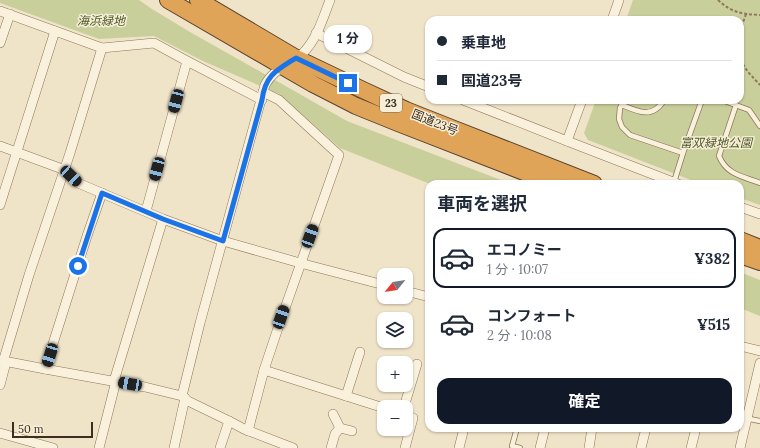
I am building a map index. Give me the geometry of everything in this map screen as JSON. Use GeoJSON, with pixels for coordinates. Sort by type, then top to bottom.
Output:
{"type":"FeatureCollection","features":[{"type":"Feature","properties":{"kind":"highway","name":"国道23号"},"geometry":{"type":"LineString","coordinates":[[168,0],[282,67],[363,109],[545,180]]}},
{"type":"Feature","properties":{"kind":"highway","name":"国道23号"},"geometry":{"type":"LineString","coordinates":[[198,0],[296,58],[320,70],[406,110],[584,180]]}},
{"type":"Feature","properties":{"kind":"highway"},"geometry":{"type":"LineString","coordinates":[[744,242],[760,248]]}},
{"type":"Feature","properties":{"kind":"highway"},"geometry":{"type":"LineString","coordinates":[[744,256],[760,262]]}},
{"type":"Feature","properties":{"kind":"street"},"geometry":{"type":"LineString","coordinates":[[174,448],[200,323],[262,96],[269,78],[296,58],[309,46],[316,34],[330,0]]}},
{"type":"Feature","properties":{"kind":"street"},"geometry":{"type":"LineString","coordinates":[[613,16],[619,0]]}},
{"type":"Feature","properties":{"kind":"street"},"geometry":{"type":"LineString","coordinates":[[0,11],[102,48],[154,43],[187,61],[262,96],[279,100],[339,155],[300,263],[264,370],[248,431]]}},
{"type":"Feature","properties":{"kind":"street"},"geometry":{"type":"LineString","coordinates":[[0,44],[10,14]]}},
{"type":"Feature","properties":{"kind":"street"},"geometry":{"type":"LineString","coordinates":[[0,205],[56,31]]}},
{"type":"Feature","properties":{"kind":"street"},"geometry":{"type":"LineString","coordinates":[[316,34],[404,77],[425,85]]}},
{"type":"Feature","properties":{"kind":"street"},"geometry":{"type":"LineString","coordinates":[[0,385],[3,362],[29,275],[102,48]]}},
{"type":"Feature","properties":{"kind":"street"},"geometry":{"type":"LineString","coordinates":[[146,211],[187,61]]}},
{"type":"Feature","properties":{"kind":"street"},"geometry":{"type":"LineString","coordinates":[[473,104],[668,180]]}},
{"type":"Feature","properties":{"kind":"street"},"geometry":{"type":"LineString","coordinates":[[566,141],[580,104]]}},
{"type":"Feature","properties":{"kind":"street"},"geometry":{"type":"LineString","coordinates":[[0,146],[64,170],[78,183],[163,219],[223,241],[377,284]]}},
{"type":"Feature","properties":{"kind":"street"},"geometry":{"type":"LineString","coordinates":[[45,370],[102,193]]}},
{"type":"Feature","properties":{"kind":"street"},"geometry":{"type":"LineString","coordinates":[[744,209],[760,214]]}},
{"type":"Feature","properties":{"kind":"street"},"geometry":{"type":"LineString","coordinates":[[99,448],[115,381],[163,219]]}},
{"type":"Feature","properties":{"kind":"street"},"geometry":{"type":"LineString","coordinates":[[413,293],[425,296]]}},
{"type":"Feature","properties":{"kind":"street"},"geometry":{"type":"LineString","coordinates":[[744,347],[760,351]]}},
{"type":"Feature","properties":{"kind":"street"},"geometry":{"type":"LineString","coordinates":[[346,396],[360,352]]}},
{"type":"Feature","properties":{"kind":"street"},"geometry":{"type":"LineString","coordinates":[[3,362],[115,381],[184,397],[248,431],[293,448]]}},
{"type":"Feature","properties":{"kind":"street"},"geometry":{"type":"LineString","coordinates":[[744,418],[760,363]]}},
{"type":"Feature","properties":{"kind":"street"},"geometry":{"type":"LineString","coordinates":[[406,400],[416,364]]}},
{"type":"Feature","properties":{"kind":"street"},"geometry":{"type":"LineString","coordinates":[[264,370],[377,406]]}},
{"type":"Feature","properties":{"kind":"street"},"geometry":{"type":"LineString","coordinates":[[333,414],[340,428],[352,431]]}},
{"type":"Feature","properties":{"kind":"street"},"geometry":{"type":"LineString","coordinates":[[220,448],[230,421]]}},
{"type":"Feature","properties":{"kind":"street"},"geometry":{"type":"LineString","coordinates":[[331,448],[335,434],[340,428]]}},
{"type":"Feature","properties":{"kind":"street"},"geometry":{"type":"LineString","coordinates":[[459,448],[463,432]]}},
{"type":"Feature","properties":{"kind":"street"},"geometry":{"type":"LineString","coordinates":[[540,448],[544,432]]}},
{"type":"Feature","properties":{"kind":"street"},"geometry":{"type":"LineString","coordinates":[[588,448],[591,432]]}},
{"type":"Feature","properties":{"kind":"street"},"geometry":{"type":"LineString","coordinates":[[640,448],[645,432]]}},
{"type":"Feature","properties":{"kind":"street"},"geometry":{"type":"LineString","coordinates":[[690,448],[695,432]]}},
{"type":"Feature","properties":{"kind":"street"},"geometry":{"type":"LineString","coordinates":[[740,448],[742,432]]}},
{"type":"Feature","properties":{"kind":"street"},"geometry":{"type":"LineString","coordinates":[[0,433],[53,448]]}},
{"type":"Feature","properties":{"kind":"street"},"geometry":{"type":"LineString","coordinates":[[405,448],[408,436]]}},
{"type":"Feature","properties":{"kind":"lane"},"geometry":{"type":"LineString","coordinates":[[661,104],[658,108],[651,112],[643,113],[622,106],[620,108],[619,119],[622,127],[630,135],[683,153]]}},
{"type":"Feature","properties":{"kind":"lane"},"geometry":{"type":"LineString","coordinates":[[677,180],[683,153],[701,104]]}},
{"type":"Feature","properties":{"kind":"lane"},"geometry":{"type":"LineString","coordinates":[[760,126],[749,110],[736,105],[719,156],[722,163],[733,173],[760,182]]}},
{"type":"Feature","properties":{"kind":"lane"},"geometry":{"type":"LineString","coordinates":[[744,418],[760,421]]}},
{"type":"Feature","properties":{"kind":"lane"},"geometry":{"type":"LineString","coordinates":[[516,432],[512,446],[520,448]]}},
{"type":"Feature","properties":{"kind":"path"},"geometry":{"type":"LineString","coordinates":[[718,0],[725,6],[741,14],[760,15]]}},
{"type":"Feature","properties":{"kind":"path"},"geometry":{"type":"LineString","coordinates":[[744,20],[746,14]]}},
{"type":"Feature","properties":{"kind":"path"},"geometry":{"type":"LineString","coordinates":[[744,66],[760,85]]}},
{"type":"Feature","properties":{"kind":"green space","name":"海浜緑地"},"geometry":{"type":"Polygon","coordinates":[[[0,0],[139,0],[190,32],[347,121],[501,180],[425,180],[425,182],[340,148],[279,94],[205,62],[154,36],[99,39],[0,3],[0,0]]]}},
{"type":"Feature","properties":{"kind":"green space","name":"富双緑地公園"},"geometry":{"type":"Polygon","coordinates":[[[633,0],[760,0],[760,205],[744,199],[744,180],[691,180],[588,140],[584,133],[595,104],[744,104],[744,16],[627,16],[633,0]]]}},
{"type":"Feature","properties":{"kind":"green space"},"geometry":{"type":"Polygon","coordinates":[[[744,274],[760,280],[760,316],[744,310],[744,274]]]}},
{"type":"Feature","properties":{"kind":"route"},"geometry":{"type":"LineString","coordinates":[[78,266],[102,193],[163,219],[223,241],[263,92],[269,78],[275,72],[296,58],[348,83]]}}]}
